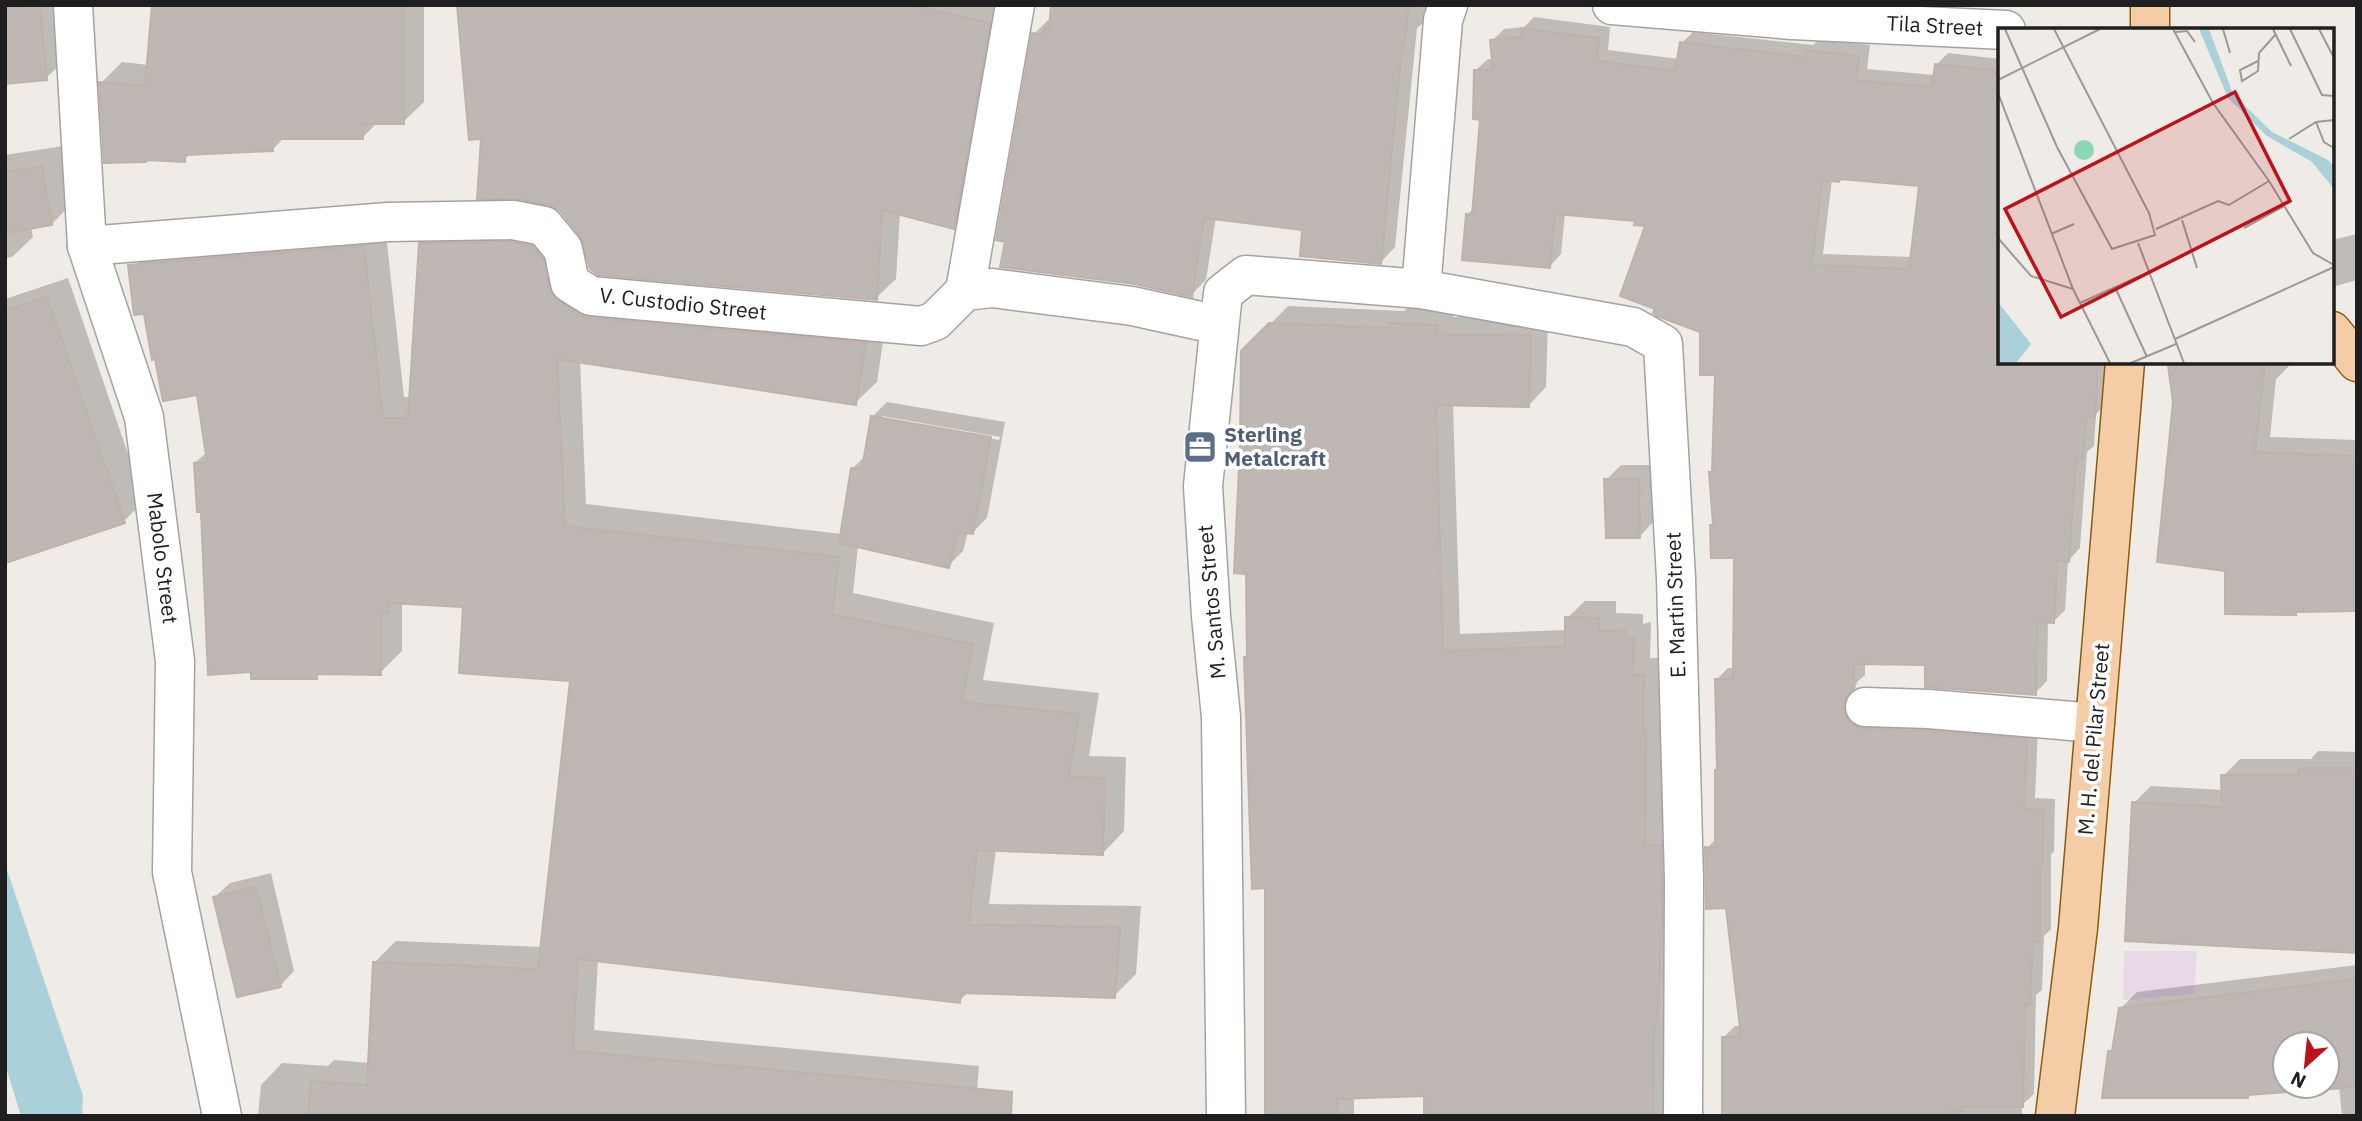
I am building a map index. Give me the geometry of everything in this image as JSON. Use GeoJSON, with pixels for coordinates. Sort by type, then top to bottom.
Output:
{"type":"FeatureCollection","features":[{"type":"Feature","properties":{"kind":"main road"},"geometry":{"type":"LineString","coordinates":[[2150,5],[2150,28]]}},
{"type":"Feature","properties":{"kind":"main road"},"geometry":{"type":"LineString","coordinates":[[2334,333],[2357,362]]}},
{"type":"Feature","properties":{"kind":"main road","name":"M. H. del Pilar Street"},"geometry":{"type":"LineString","coordinates":[[2055,1116],[2078,928],[2125,364]]}},
{"type":"Feature","properties":{"kind":"street","name":"Mabolo Street"},"geometry":{"type":"LineString","coordinates":[[74,5],[87,246],[144,417],[174,661],[172,872],[222,1116]]}},
{"type":"Feature","properties":{"kind":"street"},"geometry":{"type":"LineString","coordinates":[[1015,5],[965,291],[992,288],[1119,304],[1219,325]]}},
{"type":"Feature","properties":{"kind":"street"},"geometry":{"type":"LineString","coordinates":[[1421,289],[1443,20],[1448,5]]}},
{"type":"Feature","properties":{"kind":"street","name":"Tila Street"},"geometry":{"type":"LineString","coordinates":[[1612,5],[1792,13],[1998,29]]}},
{"type":"Feature","properties":{"kind":"street","name":"V. Custodio Street"},"geometry":{"type":"LineString","coordinates":[[87,246],[388,222],[513,220],[544,226],[563,249],[569,282],[590,296],[921,326],[935,321],[965,291]]}},
{"type":"Feature","properties":{"kind":"street","name":"M. Santos Street"},"geometry":{"type":"LineString","coordinates":[[1226,1116],[1222,717],[1211,616],[1203,486],[1223,293],[1246,275],[1421,289]]}},
{"type":"Feature","properties":{"kind":"street","name":"E. Martin Street"},"geometry":{"type":"LineString","coordinates":[[1421,289],[1633,327],[1663,344],[1676,578],[1684,867],[1683,1116]]}},
{"type":"Feature","properties":{"kind":"street"},"geometry":{"type":"LineString","coordinates":[[1866,707],[1929,709],[2095,723]]}},
{"type":"Feature","properties":{"kind":"shaded area"},"geometry":{"type":"Polygon","coordinates":[[[2124,951],[2197,951],[2194,994],[2123,1000],[2124,951]]]}},
{"type":"Feature","properties":{"kind":"water"},"geometry":{"type":"Polygon","coordinates":[[[5,864],[83,1096],[82,1116],[21,1116],[5,1064],[5,864]]]}},
{"type":"Feature","properties":{"kind":"building"},"geometry":{"type":"Polygon","coordinates":[[[40,5],[47,80],[5,84],[5,8],[40,5]]]}},
{"type":"Feature","properties":{"kind":"building"},"geometry":{"type":"Polygon","coordinates":[[[152,5],[404,5],[404,124],[363,124],[363,139],[272,139],[273,151],[185,155],[185,162],[146,160],[104,163],[99,82],[145,86],[152,5]]]}},
{"type":"Feature","properties":{"kind":"building"},"geometry":{"type":"Polygon","coordinates":[[[457,5],[910,5],[990,23],[954,229],[882,210],[877,300],[598,275],[590,269],[580,236],[560,211],[548,205],[517,199],[477,199],[481,139],[469,140],[457,5]]]}},
{"type":"Feature","properties":{"kind":"building"},"geometry":{"type":"Polygon","coordinates":[[[1051,5],[1410,5],[1400,66],[1381,264],[1300,256],[1302,230],[1204,218],[1192,297],[1135,284],[1000,267],[1005,242],[996,240],[1032,33],[1044,36],[1045,28],[1049,29],[1051,5]]]}},
{"type":"Feature","properties":{"kind":"building"},"geometry":{"type":"Polygon","coordinates":[[[1521,28],[1599,38],[1597,61],[1675,71],[1680,42],[1805,57],[1806,50],[1859,56],[1856,80],[1932,87],[1935,64],[1998,71],[1998,364],[2098,364],[2095,418],[2086,417],[2083,459],[2076,459],[2069,562],[2057,561],[2054,623],[2037,622],[2036,695],[1925,687],[1925,665],[1854,664],[1853,689],[1846,696],[1843,707],[1846,718],[1854,726],[1864,729],[2027,739],[2024,809],[2044,810],[2040,866],[2040,942],[2033,942],[2030,1004],[2025,1004],[2023,1107],[1961,1107],[1962,1111],[1904,1116],[1722,1116],[1722,1037],[1741,1037],[1726,908],[1706,909],[1705,847],[1715,848],[1715,679],[1733,679],[1734,558],[1711,558],[1710,525],[1713,525],[1709,472],[1712,472],[1715,375],[1700,375],[1700,332],[1657,316],[1653,313],[1655,309],[1620,296],[1645,226],[1634,225],[1635,221],[1555,214],[1550,268],[1462,260],[1466,214],[1472,215],[1480,120],[1473,119],[1474,70],[1493,70],[1490,40],[1522,37],[1521,28]],[[1840,179],[1839,182],[1822,180],[1812,265],[1909,269],[1919,186],[1840,179]]]}},
{"type":"Feature","properties":{"kind":"building"},"geometry":{"type":"Polygon","coordinates":[[[42,166],[52,225],[5,233],[5,172],[42,166]]]}},
{"type":"Feature","properties":{"kind":"building"},"geometry":{"type":"Polygon","coordinates":[[[511,242],[532,246],[543,259],[552,296],[579,315],[588,318],[866,343],[856,405],[557,359],[565,526],[839,557],[832,614],[973,644],[962,702],[1079,714],[1069,777],[1105,778],[1103,855],[977,850],[969,925],[1120,927],[1115,998],[961,993],[960,1003],[578,959],[573,1051],[1012,1092],[1011,1116],[308,1116],[311,1081],[367,1085],[373,962],[538,969],[570,681],[459,673],[463,607],[388,603],[388,613],[381,613],[381,675],[317,674],[317,679],[251,679],[251,672],[208,675],[201,512],[197,512],[194,463],[207,462],[197,395],[163,401],[144,314],[134,315],[128,265],[364,246],[383,418],[408,418],[419,243],[511,242]]]}},
{"type":"Feature","properties":{"kind":"building"},"geometry":{"type":"Polygon","coordinates":[[[47,297],[125,523],[5,563],[5,311],[47,297]]]}},
{"type":"Feature","properties":{"kind":"building"},"geometry":{"type":"Polygon","coordinates":[[[1269,323],[1389,328],[1389,323],[1437,325],[1436,334],[1531,335],[1529,407],[1436,405],[1443,651],[1565,646],[1565,617],[1599,618],[1599,630],[1626,631],[1626,640],[1634,638],[1633,675],[1644,675],[1645,845],[1661,845],[1662,924],[1657,1025],[1654,1025],[1653,1116],[1424,1116],[1424,1096],[1337,1099],[1337,1116],[1265,1116],[1265,888],[1252,889],[1244,657],[1247,657],[1246,574],[1234,573],[1241,351],[1269,323]]]}},
{"type":"Feature","properties":{"kind":"building"},"geometry":{"type":"Polygon","coordinates":[[[2265,364],[2255,452],[2357,456],[2357,611],[2296,612],[2296,615],[2225,614],[2225,571],[2157,562],[2173,402],[2168,365],[2265,364]]]}},
{"type":"Feature","properties":{"kind":"building"},"geometry":{"type":"Polygon","coordinates":[[[871,416],[991,437],[973,534],[958,532],[949,568],[839,543],[851,468],[862,469],[871,416]]]}},
{"type":"Feature","properties":{"kind":"building"},"geometry":{"type":"Polygon","coordinates":[[[1604,479],[1639,479],[1640,538],[1606,538],[1604,479]]]}},
{"type":"Feature","properties":{"kind":"building"},"geometry":{"type":"Polygon","coordinates":[[[2299,768],[2357,768],[2357,953],[2125,941],[2132,802],[2222,807],[2221,775],[2299,775],[2299,768]]]}},
{"type":"Feature","properties":{"kind":"building"},"geometry":{"type":"Polygon","coordinates":[[[256,887],[281,987],[237,997],[213,897],[256,887]]]}},
{"type":"Feature","properties":{"kind":"building"},"geometry":{"type":"Polygon","coordinates":[[[2357,979],[2357,1087],[2341,1088],[2341,1030],[2271,1030],[2271,1093],[2248,1095],[2248,1098],[2102,1098],[2108,1051],[2112,1051],[2119,1008],[2357,979]]]}},
{"type":"Feature","properties":{"kind":"place","name":"Sterling Metalcraft"},"geometry":{"type":"Point","coordinates":[1200,447]}}]}
